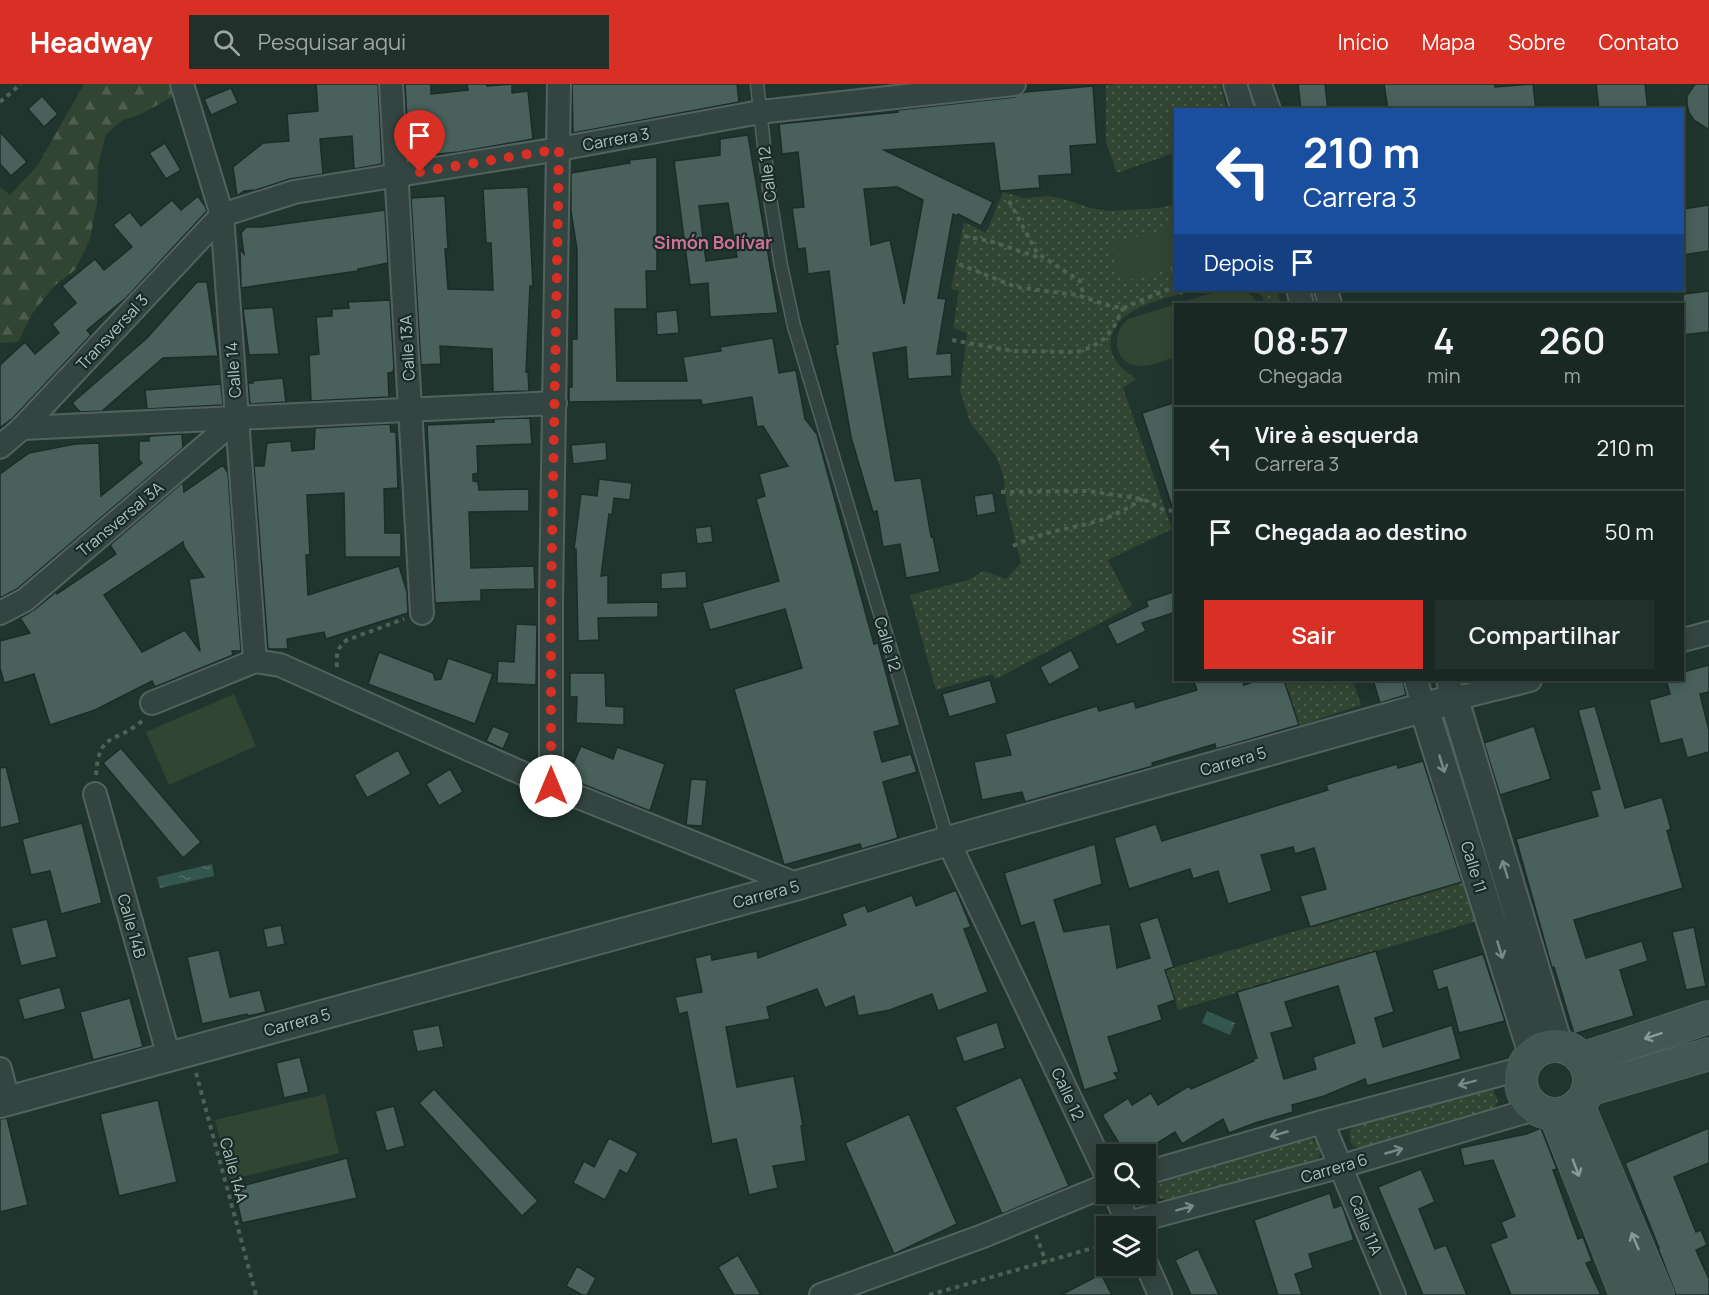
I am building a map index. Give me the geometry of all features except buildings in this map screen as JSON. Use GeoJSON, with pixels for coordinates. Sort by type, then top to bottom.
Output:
{"type":"FeatureCollection","features":[{"type":"Feature","properties":{"kind":"main road"},"geometry":{"type":"LineString","coordinates":[[1565,1104],[1525,1095],[1522,1077],[1549,1057],[1709,1017]]}},
{"type":"Feature","properties":{"kind":"main road","name":"Carrera 6"},"geometry":{"type":"LineString","coordinates":[[1565,1104],[1709,1054]]}},
{"type":"Feature","properties":{"kind":"main road"},"geometry":{"type":"LineString","coordinates":[[1549,1057],[1587,1068],[1589,1079],[1565,1104]]}},
{"type":"Feature","properties":{"kind":"main road"},"geometry":{"type":"LineString","coordinates":[[1565,1104],[1626,1295]]}},
{"type":"Feature","properties":{"kind":"main road"},"geometry":{"type":"LineString","coordinates":[[1565,1104],[1658,1295]]}},
{"type":"Feature","properties":{"kind":"street","name":"Calle 14"},"geometry":{"type":"LineString","coordinates":[[182,84],[222,215],[255,661]]}},
{"type":"Feature","properties":{"kind":"street","name":"Calle 13A"},"geometry":{"type":"LineString","coordinates":[[391,84],[422,613]]}},
{"type":"Feature","properties":{"kind":"street"},"geometry":{"type":"LineString","coordinates":[[551,786],[551,600],[559,84]]}},
{"type":"Feature","properties":{"kind":"street","name":"Carrera 3"},"geometry":{"type":"LineString","coordinates":[[222,215],[294,192],[559,149],[760,112],[1014,84]]}},
{"type":"Feature","properties":{"kind":"street"},"geometry":{"type":"LineString","coordinates":[[1235,84],[1242,108]]}},
{"type":"Feature","properties":{"kind":"street"},"geometry":{"type":"LineString","coordinates":[[1260,84],[1268,108]]}},
{"type":"Feature","properties":{"kind":"street","name":"Transversal 3"},"geometry":{"type":"LineString","coordinates":[[0,447],[22,428],[222,215]]}},
{"type":"Feature","properties":{"kind":"street"},"geometry":{"type":"LineString","coordinates":[[22,428],[555,403]]}},
{"type":"Feature","properties":{"kind":"street","name":"Transversal 3A"},"geometry":{"type":"LineString","coordinates":[[0,613],[25,600],[237,419]]}},
{"type":"Feature","properties":{"kind":"street"},"geometry":{"type":"LineString","coordinates":[[1684,640],[1709,633]]}},
{"type":"Feature","properties":{"kind":"street"},"geometry":{"type":"LineString","coordinates":[[152,704],[255,661],[280,665],[551,786],[798,885]]}},
{"type":"Feature","properties":{"kind":"street","name":"Calle 11"},"geometry":{"type":"LineString","coordinates":[[1416,681],[1549,1057]]}},
{"type":"Feature","properties":{"kind":"street","name":"Carrera 5"},"geometry":{"type":"LineString","coordinates":[[4,1102],[798,885],[948,840],[1424,708],[1451,689],[1521,681]]}},
{"type":"Feature","properties":{"kind":"street","name":"Calle 11"},"geometry":{"type":"LineString","coordinates":[[1451,689],[1549,1057]]}},
{"type":"Feature","properties":{"kind":"street","name":"Calle 14B"},"geometry":{"type":"LineString","coordinates":[[95,794],[180,1054]]}},
{"type":"Feature","properties":{"kind":"street","name":"Calle 12"},"geometry":{"type":"LineString","coordinates":[[948,840],[1096,1153]]}},
{"type":"Feature","properties":{"kind":"street"},"geometry":{"type":"LineString","coordinates":[[1156,1170],[1549,1057]]}},
{"type":"Feature","properties":{"kind":"street"},"geometry":{"type":"LineString","coordinates":[[0,1069],[4,1102]]}},
{"type":"Feature","properties":{"kind":"street","name":"Carrera 6"},"geometry":{"type":"LineString","coordinates":[[1156,1218],[1565,1104]]}},
{"type":"Feature","properties":{"kind":"street","name":"Calle 11A"},"geometry":{"type":"LineString","coordinates":[[1322,1122],[1394,1295]]}},
{"type":"Feature","properties":{"kind":"street"},"geometry":{"type":"LineString","coordinates":[[821,1295],[1029,1218],[1096,1190]]}},
{"type":"Feature","properties":{"kind":"street"},"geometry":{"type":"LineString","coordinates":[[1152,1276],[1160,1295]]}},
{"type":"Feature","properties":{"kind":"lane","name":"Calle 12"},"geometry":{"type":"LineString","coordinates":[[757,84],[770,198],[794,326],[948,840]]}},
{"type":"Feature","properties":{"kind":"path"},"geometry":{"type":"LineString","coordinates":[[0,102],[21,84]]}},
{"type":"Feature","properties":{"kind":"path"},"geometry":{"type":"LineString","coordinates":[[1009,201],[1038,253],[1080,281],[1084,298]]}},
{"type":"Feature","properties":{"kind":"path"},"geometry":{"type":"LineString","coordinates":[[964,236],[990,241],[1050,261]]}},
{"type":"Feature","properties":{"kind":"path"},"geometry":{"type":"LineString","coordinates":[[959,264],[1016,286],[1084,298],[1123,308],[1174,287]]}},
{"type":"Feature","properties":{"kind":"path"},"geometry":{"type":"LineString","coordinates":[[1172,267],[1174,272]]}},
{"type":"Feature","properties":{"kind":"path"},"geometry":{"type":"LineString","coordinates":[[952,340],[1013,351],[1077,352],[1092,347],[1105,338],[1115,325],[1123,308]]}},
{"type":"Feature","properties":{"kind":"path"},"geometry":{"type":"LineString","coordinates":[[1001,492],[1088,491],[1143,499],[1164,510],[1174,512]]}},
{"type":"Feature","properties":{"kind":"path"},"geometry":{"type":"LineString","coordinates":[[1013,546],[1038,534],[1092,523],[1120,513],[1143,499]]}},
{"type":"Feature","properties":{"kind":"path"},"geometry":{"type":"LineString","coordinates":[[341,692],[336,658],[341,645],[347,640],[422,613]]}},
{"type":"Feature","properties":{"kind":"path"},"geometry":{"type":"LineString","coordinates":[[95,794],[97,758],[102,746],[141,722],[149,714],[152,704]]}},
{"type":"Feature","properties":{"kind":"path","name":"Calle 14A"},"geometry":{"type":"LineString","coordinates":[[180,1054],[256,1295]]}},
{"type":"Feature","properties":{"kind":"path"},"geometry":{"type":"LineString","coordinates":[[1029,1218],[1046,1262]]}},
{"type":"Feature","properties":{"kind":"path"},"geometry":{"type":"LineString","coordinates":[[929,1295],[1096,1247]]}},
{"type":"Feature","properties":{"kind":"green space"},"geometry":{"type":"Polygon","coordinates":[[[84,84],[172,84],[176,95],[139,115],[123,120],[106,134],[98,165],[97,203],[90,239],[75,270],[54,286],[32,314],[18,342],[0,343],[0,187],[10,195],[38,165],[84,84]]]}},
{"type":"Feature","properties":{"kind":"green space"},"geometry":{"type":"Polygon","coordinates":[[[1220,84],[1227,108],[1174,108],[1174,153],[1117,173],[1106,142],[1106,85],[1220,84]]]}},
{"type":"Feature","properties":{"kind":"green space"},"geometry":{"type":"Polygon","coordinates":[[[1003,192],[1024,198],[1048,196],[1060,198],[1109,211],[1160,208],[1174,204],[1174,291],[1192,291],[1134,310],[1116,327],[1110,345],[1113,357],[1136,379],[1123,388],[1172,529],[1108,560],[1132,606],[996,679],[992,674],[936,690],[910,595],[968,580],[984,571],[1006,579],[1021,563],[1007,506],[1003,474],[996,456],[970,422],[960,390],[967,333],[953,328],[959,291],[951,289],[964,222],[986,233],[1003,192]]]}},
{"type":"Feature","properties":{"kind":"green space"},"geometry":{"type":"Polygon","coordinates":[[[1174,227],[1174,267],[1122,282],[1111,244],[1174,227]]]}},
{"type":"Feature","properties":{"kind":"green space"},"geometry":{"type":"Polygon","coordinates":[[[1219,291],[1243,291],[1257,303],[1180,303],[1219,291]]]}},
{"type":"Feature","properties":{"kind":"green space"},"geometry":{"type":"Polygon","coordinates":[[[1256,291],[1277,291],[1281,303],[1265,303],[1262,296],[1256,291]]]}},
{"type":"Feature","properties":{"kind":"green space"},"geometry":{"type":"Polygon","coordinates":[[[1174,305],[1174,358],[1144,366],[1130,364],[1124,360],[1117,347],[1117,339],[1128,319],[1174,305]]]}},
{"type":"Feature","properties":{"kind":"green space"},"geometry":{"type":"Polygon","coordinates":[[[1284,681],[1353,681],[1361,705],[1299,726],[1284,681]]]}},
{"type":"Feature","properties":{"kind":"green space"},"geometry":{"type":"Polygon","coordinates":[[[234,694],[256,746],[169,785],[146,732],[234,694]]]}},
{"type":"Feature","properties":{"kind":"green space"},"geometry":{"type":"Polygon","coordinates":[[[1465,881],[1477,921],[1178,1010],[1165,970],[1465,881]]]}},
{"type":"Feature","properties":{"kind":"green space"},"geometry":{"type":"Polygon","coordinates":[[[1488,1087],[1493,1090],[1498,1101],[1492,1111],[1364,1149],[1353,1146],[1350,1141],[1350,1130],[1359,1123],[1488,1087]]]}},
{"type":"Feature","properties":{"kind":"green space"},"geometry":{"type":"Polygon","coordinates":[[[325,1094],[339,1153],[230,1180],[215,1120],[325,1094]]]}},
{"type":"Feature","properties":{"kind":"green space"},"geometry":{"type":"Polygon","coordinates":[[[1306,1138],[1317,1143],[1320,1150],[1316,1161],[1170,1201],[1159,1198],[1156,1193],[1156,1186],[1160,1178],[1306,1138]]]}},
{"type":"Feature","properties":{"kind":"water"},"geometry":{"type":"Polygon","coordinates":[[[212,864],[214,876],[160,888],[157,877],[212,864]]]}},
{"type":"Feature","properties":{"kind":"water"},"geometry":{"type":"Polygon","coordinates":[[[1207,1011],[1235,1023],[1230,1035],[1202,1023],[1207,1011]]]}},
{"type":"Feature","properties":{"kind":"district","name":"Simón Bolívar"},"geometry":{"type":"Point","coordinates":[713,242]}},
{"type":"Feature","properties":{"kind":"route"},"geometry":{"type":"LineString","coordinates":[[420,172],[559,149],[551,600],[551,786]]}}]}
